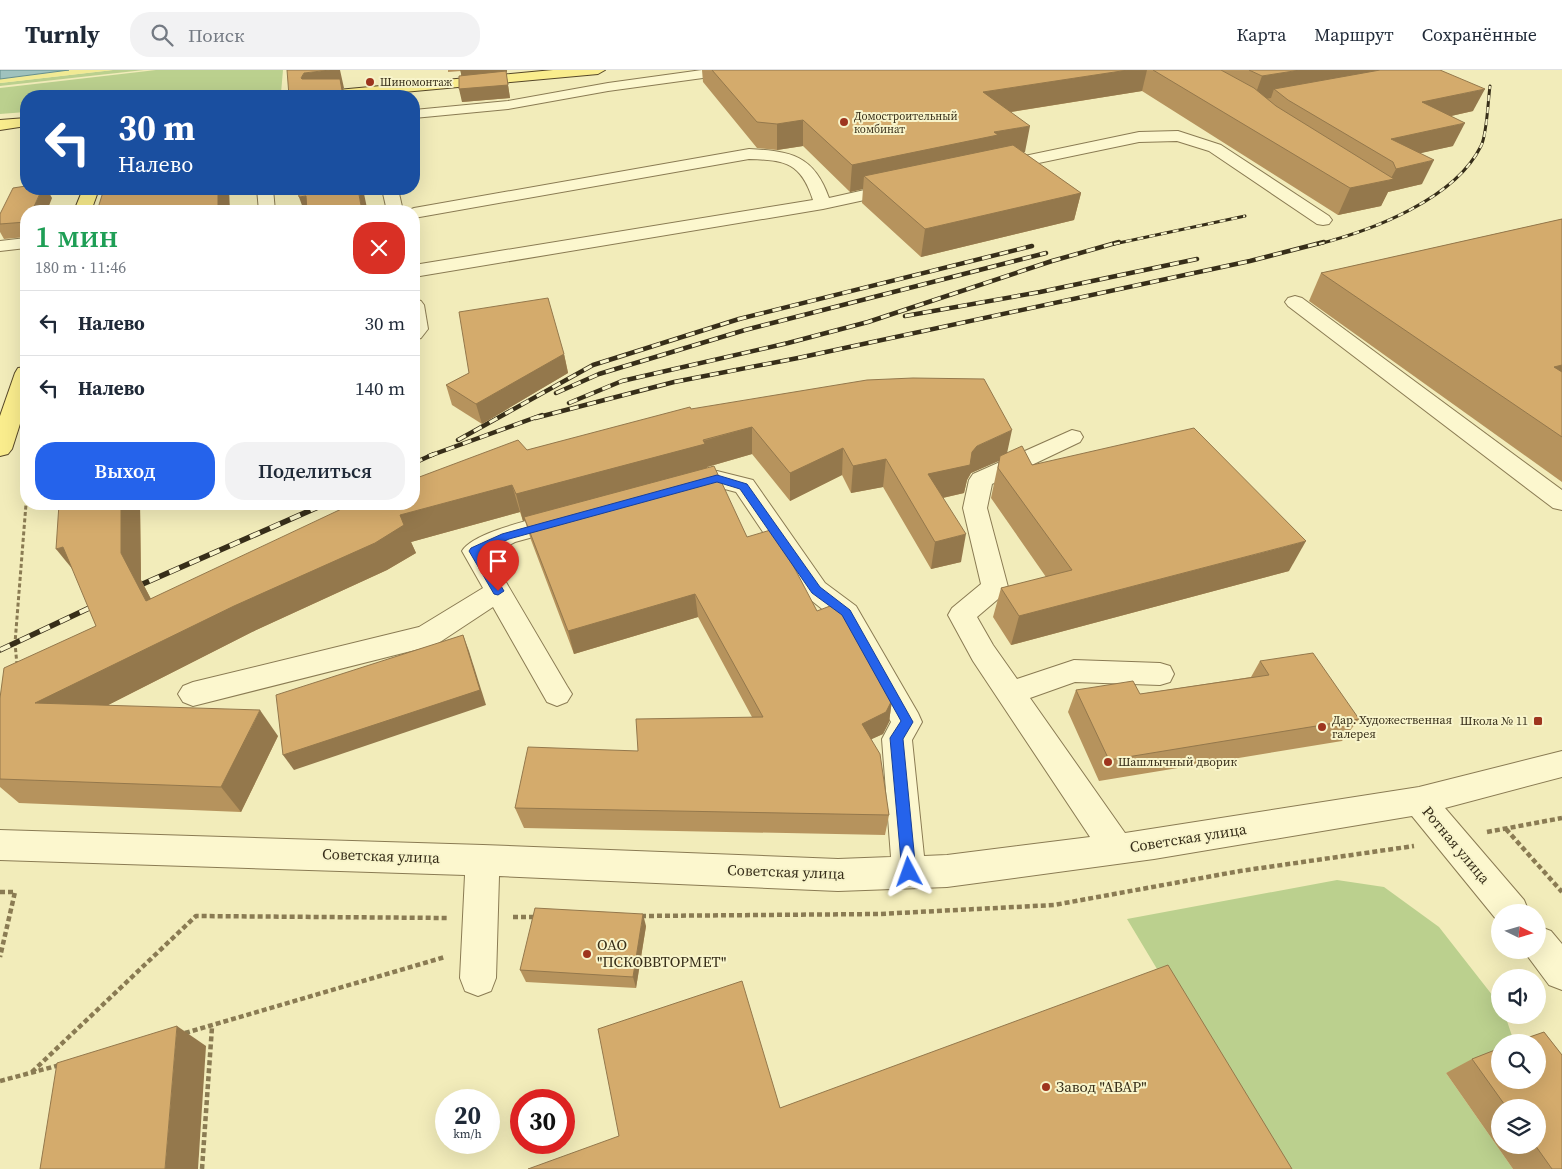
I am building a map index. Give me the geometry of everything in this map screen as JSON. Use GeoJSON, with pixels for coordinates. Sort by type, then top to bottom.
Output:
{"type":"FeatureCollection","features":[{"type":"Feature","properties":{"kind":"main road"},"geometry":{"type":"LineString","coordinates":[[412,90],[598,70]]}},
{"type":"Feature","properties":{"kind":"main road"},"geometry":{"type":"LineString","coordinates":[[0,125],[20,123]]}},
{"type":"Feature","properties":{"kind":"main road"},"geometry":{"type":"LineString","coordinates":[[0,449],[20,390]]}},
{"type":"Feature","properties":{"kind":"street"},"geometry":{"type":"LineString","coordinates":[[420,113],[508,105],[608,87],[732,70]]}},
{"type":"Feature","properties":{"kind":"street"},"geometry":{"type":"LineString","coordinates":[[978,171],[1139,137],[1178,136],[1215,148],[1323,220]]}},
{"type":"Feature","properties":{"kind":"street"},"geometry":{"type":"LineString","coordinates":[[420,212],[749,154],[777,155],[799,161],[818,187],[822,204]]}},
{"type":"Feature","properties":{"kind":"street"},"geometry":{"type":"LineString","coordinates":[[420,270],[822,204],[919,183]]}},
{"type":"Feature","properties":{"kind":"street"},"geometry":{"type":"LineString","coordinates":[[0,246],[20,244]]}},
{"type":"Feature","properties":{"kind":"street"},"geometry":{"type":"LineString","coordinates":[[1295,302],[1562,502]]}},
{"type":"Feature","properties":{"kind":"street"},"geometry":{"type":"LineString","coordinates":[[1072,437],[981,480],[975,508],[995,587],[962,615],[984,653],[1117,849]]}},
{"type":"Feature","properties":{"kind":"street"},"geometry":{"type":"LineString","coordinates":[[660,494],[717,479],[744,486],[816,590],[846,612],[907,722],[896,738],[909,872]]}},
{"type":"Feature","properties":{"kind":"street"},"geometry":{"type":"LineString","coordinates":[[557,694],[475,551],[506,536],[592,513]]}},
{"type":"Feature","properties":{"kind":"street"},"geometry":{"type":"LineString","coordinates":[[193,694],[427,636],[498,591]]}},
{"type":"Feature","properties":{"kind":"street"},"geometry":{"type":"LineString","coordinates":[[1011,693],[1074,671],[1160,674]]}},
{"type":"Feature","properties":{"kind":"street","name":"Советская улица"},"geometry":{"type":"LineString","coordinates":[[0,845],[483,860],[838,875],[909,872],[947,870],[1117,849],[1419,801],[1562,764]]}},
{"type":"Feature","properties":{"kind":"street","name":"Ротная улица"},"geometry":{"type":"LineString","coordinates":[[1419,801],[1505,904]]}},
{"type":"Feature","properties":{"kind":"street"},"geometry":{"type":"LineString","coordinates":[[480,948],[483,860]]}},
{"type":"Feature","properties":{"kind":"street"},"geometry":{"type":"LineString","coordinates":[[1546,953],[1562,972]]}},
{"type":"Feature","properties":{"kind":"path"},"geometry":{"type":"LineString","coordinates":[[17,673],[15,643],[26,510]]}},
{"type":"Feature","properties":{"kind":"path"},"geometry":{"type":"LineString","coordinates":[[640,916],[879,914],[1054,905],[1240,871],[1376,853],[1562,818]]}},
{"type":"Feature","properties":{"kind":"path"},"geometry":{"type":"LineString","coordinates":[[1505,829],[1562,892]]}},
{"type":"Feature","properties":{"kind":"path"},"geometry":{"type":"LineString","coordinates":[[0,892],[15,892],[0,957]]}},
{"type":"Feature","properties":{"kind":"path"},"geometry":{"type":"LineString","coordinates":[[32,1072],[196,916],[480,948]]}},
{"type":"Feature","properties":{"kind":"path"},"geometry":{"type":"LineString","coordinates":[[174,1036],[480,948],[541,917]]}},
{"type":"Feature","properties":{"kind":"path"},"geometry":{"type":"LineString","coordinates":[[202,1169],[212,1026]]}},
{"type":"Feature","properties":{"kind":"path"},"geometry":{"type":"LineString","coordinates":[[0,1081],[70,1062]]}},
{"type":"Feature","properties":{"kind":"green space"},"geometry":{"type":"Polygon","coordinates":[[[113,70],[144,70],[0,86],[0,83],[113,70]]]}},
{"type":"Feature","properties":{"kind":"green space"},"geometry":{"type":"Polygon","coordinates":[[[156,70],[283,70],[281,90],[20,90],[20,112],[0,114],[0,88],[156,70]]]}},
{"type":"Feature","properties":{"kind":"green space"},"geometry":{"type":"Polygon","coordinates":[[[1337,880],[1384,887],[1439,927],[1491,993],[1491,1024],[1508,1024],[1511,1034],[1491,1034],[1491,1056],[1446,1073],[1491,1137],[1491,1154],[1503,1154],[1513,1169],[1257,1169],[1160,974],[1127,919],[1337,880]]]}},
{"type":"Feature","properties":{"kind":"sand"},"geometry":{"type":"Polygon","coordinates":[[[69,70],[113,70],[0,83],[0,79],[69,70]]]}},
{"type":"Feature","properties":{"kind":"water"},"geometry":{"type":"Polygon","coordinates":[[[0,70],[69,70],[0,79],[0,70]]]}},
{"type":"Feature","properties":{"kind":"building"},"geometry":{"type":"Polygon","coordinates":[[[287,70],[330,70],[304,73],[301,78],[340,79],[342,90],[289,90],[287,70]]]}},
{"type":"Feature","properties":{"kind":"building","name":"Домостроительный комбинат"},"geometry":{"type":"Polygon","coordinates":[[[712,70],[1128,70],[983,92],[1030,126],[994,132],[998,135],[852,165],[803,120],[777,124],[757,122],[712,70]]]}},
{"type":"Feature","properties":{"kind":"building"},"geometry":{"type":"Polygon","coordinates":[[[1153,70],[1221,70],[1254,88],[1276,106],[1394,179],[1350,188],[1153,70]]]}},
{"type":"Feature","properties":{"kind":"building"},"geometry":{"type":"Polygon","coordinates":[[[1249,70],[1300,70],[1262,76],[1249,70]]]}},
{"type":"Feature","properties":{"kind":"building"},"geometry":{"type":"Polygon","coordinates":[[[1380,70],[1440,70],[1485,89],[1422,102],[1465,123],[1391,139],[1434,160],[1396,169],[1393,162],[1288,100],[1274,89],[1380,70]]]}},
{"type":"Feature","properties":{"kind":"building"},"geometry":{"type":"Polygon","coordinates":[[[506,71],[508,85],[459,89],[459,76],[506,71]]]}},
{"type":"Feature","properties":{"kind":"building"},"geometry":{"type":"Polygon","coordinates":[[[1013,145],[1081,193],[925,229],[864,176],[1013,145]]]}},
{"type":"Feature","properties":{"kind":"building"},"geometry":{"type":"Polygon","coordinates":[[[20,187],[20,195],[39,195],[35,205],[20,205],[20,222],[0,224],[0,214],[13,188],[20,187]]]}},
{"type":"Feature","properties":{"kind":"building"},"geometry":{"type":"Polygon","coordinates":[[[102,195],[218,195],[218,205],[99,205],[102,195]]]}},
{"type":"Feature","properties":{"kind":"building"},"geometry":{"type":"Polygon","coordinates":[[[299,195],[359,195],[361,205],[307,205],[306,196],[299,197],[299,195]]]}},
{"type":"Feature","properties":{"kind":"building"},"geometry":{"type":"Polygon","coordinates":[[[1562,219],[1562,365],[1554,367],[1562,372],[1562,437],[1321,273],[1562,219]]]}},
{"type":"Feature","properties":{"kind":"building"},"geometry":{"type":"Polygon","coordinates":[[[548,298],[564,354],[476,404],[446,385],[469,373],[459,312],[548,298]]]}},
{"type":"Feature","properties":{"kind":"building"},"geometry":{"type":"Polygon","coordinates":[[[913,378],[984,379],[1012,430],[977,446],[972,452],[970,465],[928,474],[966,534],[935,542],[886,459],[853,466],[843,448],[790,473],[752,427],[703,440],[705,444],[516,494],[512,485],[420,510],[420,477],[518,440],[527,450],[690,407],[691,409],[867,380],[913,378]]]}},
{"type":"Feature","properties":{"kind":"building"},"geometry":{"type":"Polygon","coordinates":[[[1194,428],[1306,541],[1019,616],[1001,588],[1072,570],[998,468],[1000,456],[1022,446],[1032,465],[1194,428]]]}},
{"type":"Feature","properties":{"kind":"building"},"geometry":{"type":"Polygon","coordinates":[[[714,466],[747,537],[774,529],[817,611],[838,603],[892,700],[886,712],[862,724],[880,754],[889,815],[515,808],[528,747],[638,751],[636,719],[763,717],[695,594],[568,631],[524,517],[714,466]]]}},
{"type":"Feature","properties":{"kind":"building"},"geometry":{"type":"Polygon","coordinates":[[[59,510],[121,510],[121,553],[146,601],[339,510],[419,510],[400,515],[404,525],[375,543],[234,606],[35,703],[260,710],[221,787],[0,779],[0,698],[4,668],[96,626],[63,547],[56,549],[59,510]]]}},
{"type":"Feature","properties":{"kind":"building"},"geometry":{"type":"Polygon","coordinates":[[[463,635],[480,690],[283,755],[276,695],[463,635]]]}},
{"type":"Feature","properties":{"kind":"building"},"geometry":{"type":"Polygon","coordinates":[[[1313,653],[1359,719],[1109,760],[1076,690],[1133,681],[1140,694],[1269,675],[1260,661],[1313,653]]]}},
{"type":"Feature","properties":{"kind":"building","name":"ОАО \"ПСКОВВТОРМЕТ\""},"geometry":{"type":"Polygon","coordinates":[[[535,908],[643,914],[633,977],[520,970],[535,908]]]}},
{"type":"Feature","properties":{"kind":"building","name":"Завод \"АВАР\""},"geometry":{"type":"Polygon","coordinates":[[[1168,965],[1292,1169],[528,1169],[569,1154],[575,1154],[575,1152],[619,1136],[598,1029],[742,981],[780,1108],[1168,965]]]}},
{"type":"Feature","properties":{"kind":"building"},"geometry":{"type":"Polygon","coordinates":[[[177,1026],[165,1169],[40,1169],[57,1063],[177,1026]]]}},
{"type":"Feature","properties":{"kind":"building"},"geometry":{"type":"Polygon","coordinates":[[[1546,1035],[1562,1055],[1562,1169],[1552,1169],[1541,1154],[1546,1154],[1546,1099],[1501,1099],[1493,1089],[1546,1089],[1546,1035]]]}},
{"type":"Feature","properties":{"kind":"building"},"geometry":{"type":"Polygon","coordinates":[[[1491,1052],[1491,1086],[1472,1059],[1491,1052]]]}},
{"type":"Feature","properties":{"kind":"railway"},"geometry":{"type":"LineString","coordinates":[[1319,244],[1387,221],[1433,197],[1452,182],[1469,165],[1483,141],[1490,86]]}},
{"type":"Feature","properties":{"kind":"railway"},"geometry":{"type":"LineString","coordinates":[[1114,244],[1245,216]]}},
{"type":"Feature","properties":{"kind":"railway"},"geometry":{"type":"LineString","coordinates":[[569,403],[622,381],[788,343],[868,322],[1052,261],[1119,242]]}},
{"type":"Feature","properties":{"kind":"railway"},"geometry":{"type":"LineString","coordinates":[[535,418],[674,382],[798,358],[1250,261],[1324,242]]}},
{"type":"Feature","properties":{"kind":"railway"},"geometry":{"type":"LineString","coordinates":[[458,440],[593,365],[739,319],[1032,246]]}},
{"type":"Feature","properties":{"kind":"railway"},"geometry":{"type":"LineString","coordinates":[[556,393],[599,374],[745,330],[1046,253]]}},
{"type":"Feature","properties":{"kind":"railway"},"geometry":{"type":"LineString","coordinates":[[905,316],[1040,292],[1197,259]]}},
{"type":"Feature","properties":{"kind":"railway"},"geometry":{"type":"LineString","coordinates":[[432,455],[542,415]]}},
{"type":"Feature","properties":{"kind":"railway"},"geometry":{"type":"LineString","coordinates":[[420,460],[432,455]]}},
{"type":"Feature","properties":{"kind":"railway"},"geometry":{"type":"LineString","coordinates":[[129,590],[311,510]]}},
{"type":"Feature","properties":{"kind":"railway"},"geometry":{"type":"LineString","coordinates":[[0,650],[102,602]]}},
{"type":"Feature","properties":{"kind":"place","name":"Шиномонтаж"},"geometry":{"type":"Point","coordinates":[370,82]}},
{"type":"Feature","properties":{"kind":"place","name":"Домостроительный комбинат"},"geometry":{"type":"Point","coordinates":[844,122]}},
{"type":"Feature","properties":{"kind":"place","name":"Школа № 11"},"geometry":{"type":"Point","coordinates":[1538,721]}},
{"type":"Feature","properties":{"kind":"place","name":"Дар. Художественная галерея"},"geometry":{"type":"Point","coordinates":[1322,727]}},
{"type":"Feature","properties":{"kind":"place","name":"Шашлычный дворик"},"geometry":{"type":"Point","coordinates":[1108,762]}},
{"type":"Feature","properties":{"kind":"place","name":"ОАО \"ПСКОВВТОРМЕТ\""},"geometry":{"type":"Point","coordinates":[587,954]}},
{"type":"Feature","properties":{"kind":"place","name":"Завод \"АВАР\""},"geometry":{"type":"Point","coordinates":[1046,1087]}},
{"type":"Feature","properties":{"kind":"route"},"geometry":{"type":"LineString","coordinates":[[498,591],[475,551],[506,536],[717,479],[744,486],[816,590],[846,612],[907,722],[896,738],[909,872]]}}]}
